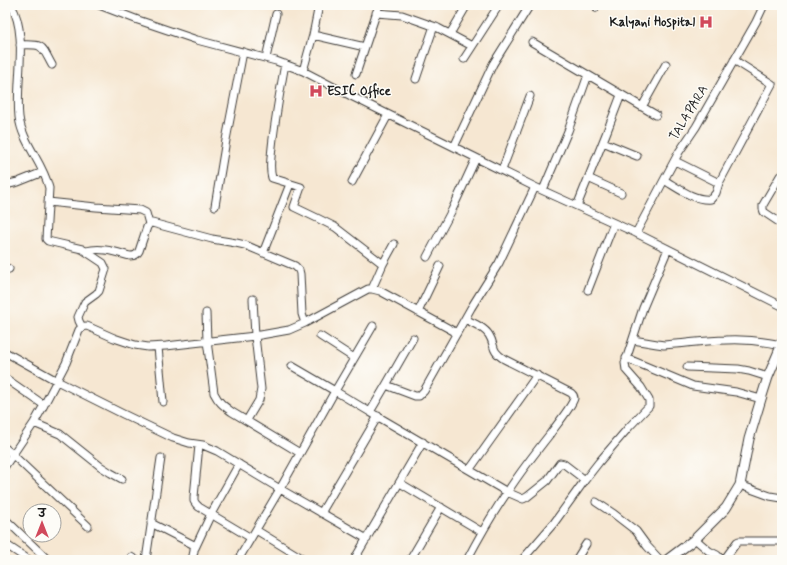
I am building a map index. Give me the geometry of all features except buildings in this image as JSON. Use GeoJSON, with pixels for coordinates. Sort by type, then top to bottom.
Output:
{"type":"FeatureCollection","features":[{"type":"Feature","properties":{"kind":"street"},"geometry":{"type":"LineString","coordinates":[[11,5],[19,28],[19,119],[28,146],[47,181],[48,202],[46,236],[48,241],[86,251],[103,263],[106,269],[98,291],[85,302],[80,311],[78,317],[82,327]]}},
{"type":"Feature","properties":{"kind":"street"},"geometry":{"type":"LineString","coordinates":[[99,5],[189,37],[266,58],[303,71],[388,115],[536,187],[636,233],[782,306]]}},
{"type":"Feature","properties":{"kind":"street"},"geometry":{"type":"LineString","coordinates":[[303,71],[313,35],[319,5]]}},
{"type":"Feature","properties":{"kind":"street"},"geometry":{"type":"LineString","coordinates":[[356,74],[378,5]]}},
{"type":"Feature","properties":{"kind":"street"},"geometry":{"type":"LineString","coordinates":[[450,34],[467,5]]}},
{"type":"Feature","properties":{"kind":"street"},"geometry":{"type":"LineString","coordinates":[[464,59],[498,7],[489,5]]}},
{"type":"Feature","properties":{"kind":"street"},"geometry":{"type":"LineString","coordinates":[[454,147],[493,64],[530,5]]}},
{"type":"Feature","properties":{"kind":"street","name":"TALAPARA"},"geometry":{"type":"LineString","coordinates":[[636,233],[664,180],[696,127],[764,5]]}},
{"type":"Feature","properties":{"kind":"street"},"geometry":{"type":"LineString","coordinates":[[376,13],[402,15],[436,27],[472,46]]}},
{"type":"Feature","properties":{"kind":"street"},"geometry":{"type":"LineString","coordinates":[[266,58],[276,14]]}},
{"type":"Feature","properties":{"kind":"street"},"geometry":{"type":"LineString","coordinates":[[416,78],[433,28],[436,27]]}},
{"type":"Feature","properties":{"kind":"street"},"geometry":{"type":"LineString","coordinates":[[313,35],[365,47]]}},
{"type":"Feature","properties":{"kind":"street"},"geometry":{"type":"LineString","coordinates":[[532,42],[656,115]]}},
{"type":"Feature","properties":{"kind":"street"},"geometry":{"type":"LineString","coordinates":[[20,45],[40,46],[44,50],[52,65]]}},
{"type":"Feature","properties":{"kind":"street"},"geometry":{"type":"LineString","coordinates":[[215,206],[243,52]]}},
{"type":"Feature","properties":{"kind":"street"},"geometry":{"type":"LineString","coordinates":[[664,180],[699,199],[711,199],[716,193],[718,183],[772,84],[734,60]]}},
{"type":"Feature","properties":{"kind":"street"},"geometry":{"type":"LineString","coordinates":[[285,64],[273,134],[270,170],[272,178],[301,187],[294,207],[335,227],[383,264]]}},
{"type":"Feature","properties":{"kind":"street"},"geometry":{"type":"LineString","coordinates":[[642,107],[666,64]]}},
{"type":"Feature","properties":{"kind":"street"},"geometry":{"type":"LineString","coordinates":[[543,190],[568,132],[588,75]]}},
{"type":"Feature","properties":{"kind":"street"},"geometry":{"type":"LineString","coordinates":[[577,206],[621,95]]}},
{"type":"Feature","properties":{"kind":"street"},"geometry":{"type":"LineString","coordinates":[[502,170],[530,96]]}},
{"type":"Feature","properties":{"kind":"street"},"geometry":{"type":"LineString","coordinates":[[352,182],[388,115]]}},
{"type":"Feature","properties":{"kind":"street"},"geometry":{"type":"LineString","coordinates":[[603,142],[637,156]]}},
{"type":"Feature","properties":{"kind":"street"},"geometry":{"type":"LineString","coordinates":[[427,257],[452,210],[476,158]]}},
{"type":"Feature","properties":{"kind":"street"},"geometry":{"type":"LineString","coordinates":[[675,161],[718,183]]}},
{"type":"Feature","properties":{"kind":"street"},"geometry":{"type":"LineString","coordinates":[[5,186],[43,172]]}},
{"type":"Feature","properties":{"kind":"street"},"geometry":{"type":"LineString","coordinates":[[781,176],[763,205],[763,209],[764,212],[782,224]]}},
{"type":"Feature","properties":{"kind":"street"},"geometry":{"type":"LineString","coordinates":[[588,178],[621,192]]}},
{"type":"Feature","properties":{"kind":"street"},"geometry":{"type":"LineString","coordinates":[[263,253],[290,184]]}},
{"type":"Feature","properties":{"kind":"street"},"geometry":{"type":"LineString","coordinates":[[386,385],[415,396],[422,394],[499,263],[536,187]]}},
{"type":"Feature","properties":{"kind":"street"},"geometry":{"type":"LineString","coordinates":[[48,202],[140,210],[144,211],[148,216],[149,224],[140,251],[134,256],[103,249],[86,251]]}},
{"type":"Feature","properties":{"kind":"street"},"geometry":{"type":"LineString","coordinates":[[588,290],[614,223]]}},
{"type":"Feature","properties":{"kind":"street"},"geometry":{"type":"LineString","coordinates":[[149,224],[156,224],[212,239],[236,242],[295,266],[299,270],[300,274],[302,314],[305,323]]}},
{"type":"Feature","properties":{"kind":"street"},"geometry":{"type":"LineString","coordinates":[[372,289],[394,244]]}},
{"type":"Feature","properties":{"kind":"street"},"geometry":{"type":"LineString","coordinates":[[522,560],[554,523],[585,480],[629,427],[649,406],[649,400],[641,386],[626,370],[625,363],[643,308],[668,249]]}},
{"type":"Feature","properties":{"kind":"street"},"geometry":{"type":"LineString","coordinates":[[418,312],[440,266]]}},
{"type":"Feature","properties":{"kind":"street"},"geometry":{"type":"LineString","coordinates":[[82,327],[87,326],[114,338],[135,345],[148,347],[256,336],[289,330],[368,289],[372,289],[380,291],[457,333]]}},
{"type":"Feature","properties":{"kind":"street"},"geometry":{"type":"LineString","coordinates":[[247,420],[259,400],[261,389],[253,299]]}},
{"type":"Feature","properties":{"kind":"street"},"geometry":{"type":"LineString","coordinates":[[206,313],[207,341],[214,393],[217,400],[222,405],[300,453]]}},
{"type":"Feature","properties":{"kind":"street"},"geometry":{"type":"LineString","coordinates":[[465,319],[489,335],[497,355],[571,393],[574,399],[507,492],[482,532],[467,560]]}},
{"type":"Feature","properties":{"kind":"street"},"geometry":{"type":"LineString","coordinates":[[238,560],[373,326]]}},
{"type":"Feature","properties":{"kind":"street"},"geometry":{"type":"LineString","coordinates":[[5,466],[34,423],[44,405],[66,363],[82,327]]}},
{"type":"Feature","properties":{"kind":"street"},"geometry":{"type":"LineString","coordinates":[[320,336],[354,358]]}},
{"type":"Feature","properties":{"kind":"street"},"geometry":{"type":"LineString","coordinates":[[370,412],[413,338]]}},
{"type":"Feature","properties":{"kind":"street"},"geometry":{"type":"LineString","coordinates":[[633,340],[664,345],[725,340],[767,342],[782,345],[768,377],[761,399],[749,439],[740,485],[726,508],[695,539],[667,560]]}},
{"type":"Feature","properties":{"kind":"street"},"geometry":{"type":"LineString","coordinates":[[158,347],[163,402]]}},
{"type":"Feature","properties":{"kind":"street"},"geometry":{"type":"LineString","coordinates":[[6,354],[57,381],[173,438],[210,447],[367,539]]}},
{"type":"Feature","properties":{"kind":"street"},"geometry":{"type":"LineString","coordinates":[[626,358],[693,386],[736,392],[761,399]]}},
{"type":"Feature","properties":{"kind":"street"},"geometry":{"type":"LineString","coordinates":[[292,366],[507,492],[523,499],[550,478],[560,463],[564,464],[585,480]]}},
{"type":"Feature","properties":{"kind":"street"},"geometry":{"type":"LineString","coordinates":[[687,367],[738,369],[768,377]]}},
{"type":"Feature","properties":{"kind":"street"},"geometry":{"type":"LineString","coordinates":[[470,469],[537,376]]}},
{"type":"Feature","properties":{"kind":"street"},"geometry":{"type":"LineString","coordinates":[[5,378],[44,405]]}},
{"type":"Feature","properties":{"kind":"street"},"geometry":{"type":"LineString","coordinates":[[321,513],[378,416]]}},
{"type":"Feature","properties":{"kind":"street"},"geometry":{"type":"LineString","coordinates":[[34,423],[60,434],[100,466],[122,478]]}},
{"type":"Feature","properties":{"kind":"street"},"geometry":{"type":"LineString","coordinates":[[354,560],[423,442]]}},
{"type":"Feature","properties":{"kind":"street"},"geometry":{"type":"LineString","coordinates":[[199,445],[194,501],[211,514],[251,538]]}},
{"type":"Feature","properties":{"kind":"street"},"geometry":{"type":"LineString","coordinates":[[5,448],[88,526]]}},
{"type":"Feature","properties":{"kind":"street"},"geometry":{"type":"LineString","coordinates":[[146,560],[161,458]]}},
{"type":"Feature","properties":{"kind":"street"},"geometry":{"type":"LineString","coordinates":[[192,560],[195,548],[211,514],[239,464]]}},
{"type":"Feature","properties":{"kind":"street"},"geometry":{"type":"LineString","coordinates":[[400,483],[482,532]]}},
{"type":"Feature","properties":{"kind":"street"},"geometry":{"type":"LineString","coordinates":[[740,485],[770,496],[782,498]]}},
{"type":"Feature","properties":{"kind":"street"},"geometry":{"type":"LineString","coordinates":[[596,502],[636,531],[660,560]]}},
{"type":"Feature","properties":{"kind":"street"},"geometry":{"type":"LineString","coordinates":[[410,560],[441,507]]}},
{"type":"Feature","properties":{"kind":"street"},"geometry":{"type":"LineString","coordinates":[[5,519],[48,560]]}},
{"type":"Feature","properties":{"kind":"street"},"geometry":{"type":"LineString","coordinates":[[151,523],[191,543],[195,548]]}},
{"type":"Feature","properties":{"kind":"street"},"geometry":{"type":"LineString","coordinates":[[256,530],[295,558],[305,560]]}},
{"type":"Feature","properties":{"kind":"street"},"geometry":{"type":"LineString","coordinates":[[695,539],[723,560],[739,541],[782,541]]}},
{"type":"Feature","properties":{"kind":"street"},"geometry":{"type":"LineString","coordinates":[[5,544],[29,560]]}},
{"type":"Feature","properties":{"kind":"street"},"geometry":{"type":"LineString","coordinates":[[576,560],[586,544]]}},
{"type":"Feature","properties":{"kind":"lane"},"geometry":{"type":"LineString","coordinates":[[596,10],[598,5]]}},
{"type":"Feature","properties":{"kind":"place","name":"Kalyani Hospital"},"geometry":{"type":"Point","coordinates":[706,22]}},
{"type":"Feature","properties":{"kind":"place","name":"ESIC Office"},"geometry":{"type":"Point","coordinates":[316,91]}}]}
